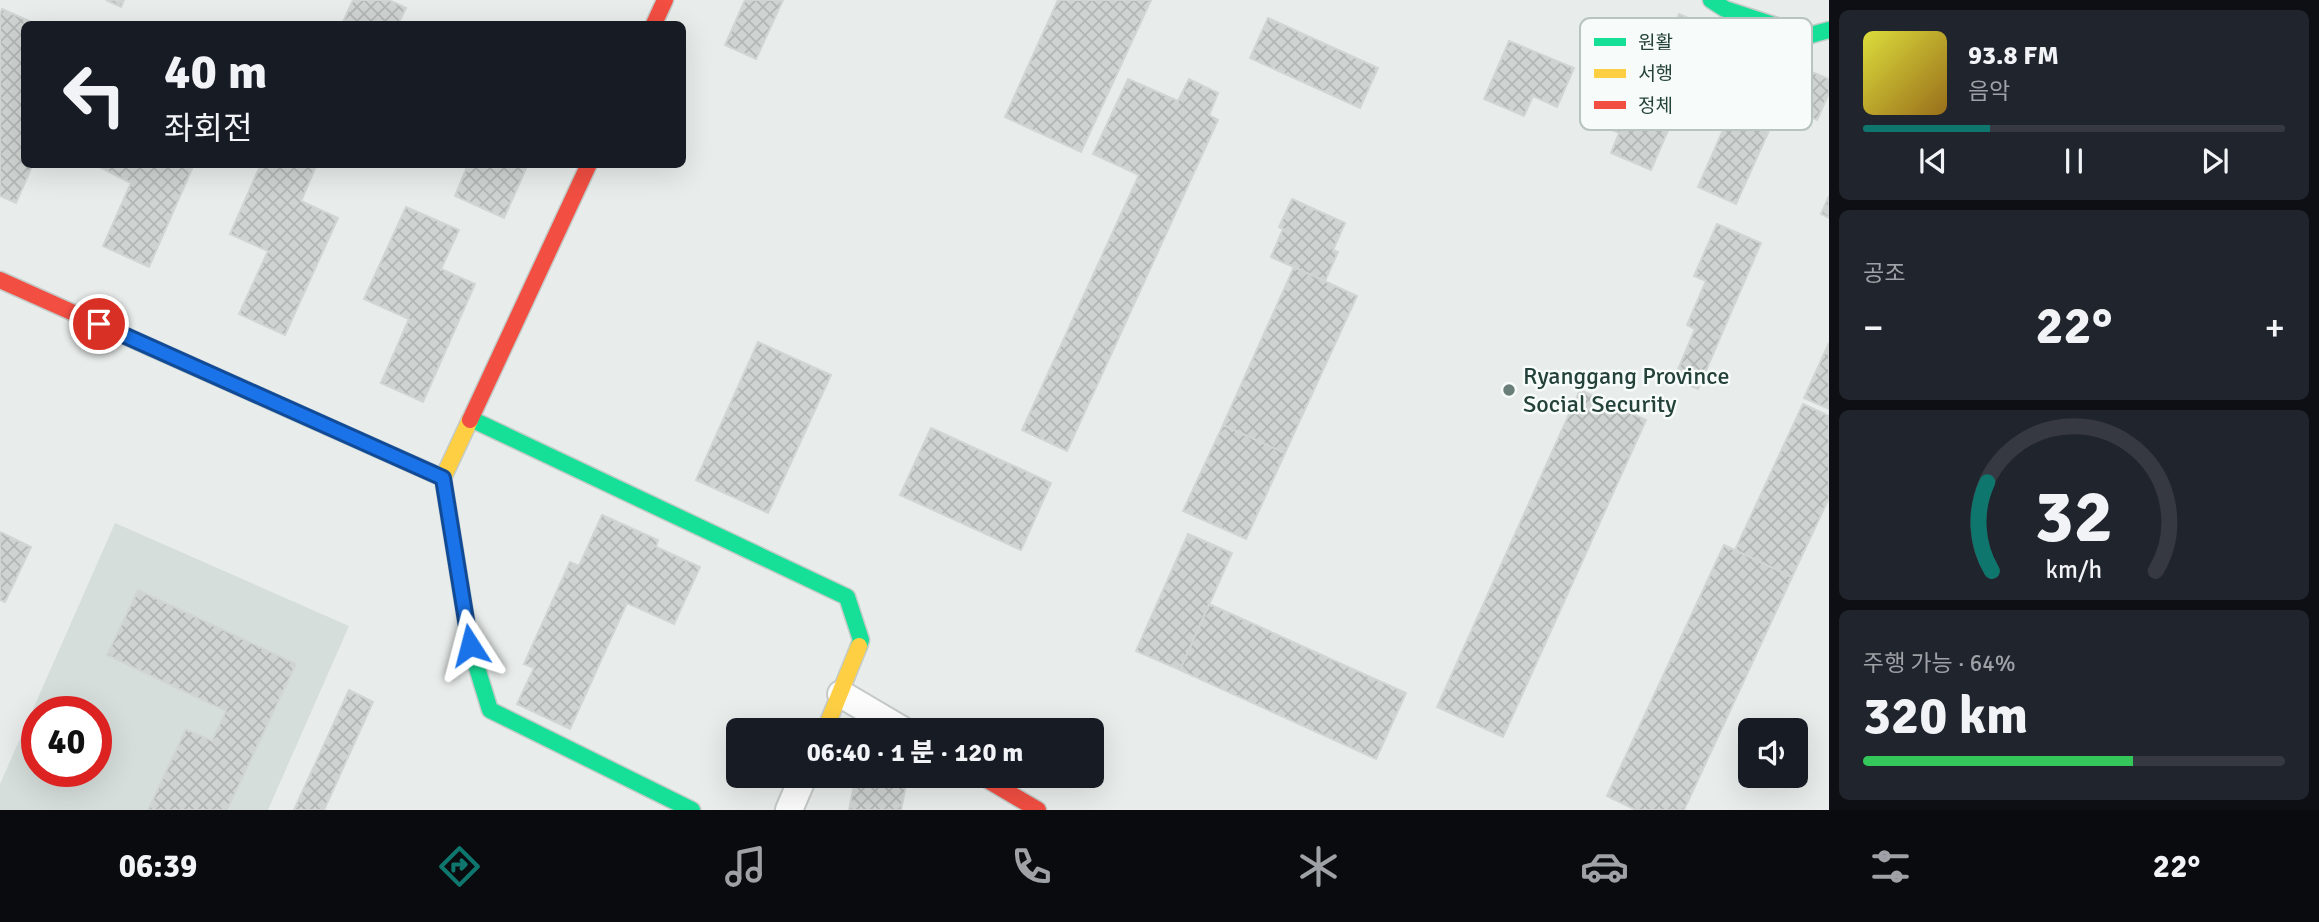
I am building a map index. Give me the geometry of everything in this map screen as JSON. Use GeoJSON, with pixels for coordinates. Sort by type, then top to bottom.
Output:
{"type":"FeatureCollection","features":[{"type":"Feature","properties":{"kind":"street"},"geometry":{"type":"LineString","coordinates":[[655,21],[665,0]]}},
{"type":"Feature","properties":{"kind":"street"},"geometry":{"type":"LineString","coordinates":[[1711,0],[1725,9],[1752,18]]}},
{"type":"Feature","properties":{"kind":"street"},"geometry":{"type":"LineString","coordinates":[[1812,35],[1829,30]]}},
{"type":"Feature","properties":{"kind":"street"},"geometry":{"type":"LineString","coordinates":[[587,168],[443,478],[470,645],[490,710],[692,810]]}},
{"type":"Feature","properties":{"kind":"street"},"geometry":{"type":"LineString","coordinates":[[0,280],[443,478]]}},
{"type":"Feature","properties":{"kind":"street"},"geometry":{"type":"LineString","coordinates":[[471,419],[847,597],[861,640],[830,718]]}},
{"type":"Feature","properties":{"kind":"street"},"geometry":{"type":"LineString","coordinates":[[841,694],[882,718]]}},
{"type":"Feature","properties":{"kind":"street"},"geometry":{"type":"LineString","coordinates":[[789,810],[798,788]]}},
{"type":"Feature","properties":{"kind":"street"},"geometry":{"type":"LineString","coordinates":[[1001,788],[1038,810]]}},
{"type":"Feature","properties":{"kind":"shaded area"},"geometry":{"type":"Polygon","coordinates":[[[115,523],[349,626],[268,810],[0,810],[0,784],[21,736],[21,787],[112,787],[112,696],[39,696],[115,523]]]}},
{"type":"Feature","properties":{"kind":"building"},"geometry":{"type":"Polygon","coordinates":[[[106,0],[124,0],[121,7],[106,0]]]}},
{"type":"Feature","properties":{"kind":"building"},"geometry":{"type":"Polygon","coordinates":[[[353,0],[389,0],[406,8],[400,21],[343,21],[353,0]]]}},
{"type":"Feature","properties":{"kind":"building"},"geometry":{"type":"Polygon","coordinates":[[[745,0],[783,0],[756,59],[725,45],[745,0]]]}},
{"type":"Feature","properties":{"kind":"building"},"geometry":{"type":"Polygon","coordinates":[[[1058,0],[1151,0],[1081,152],[1005,117],[1058,0]]]}},
{"type":"Feature","properties":{"kind":"building"},"geometry":{"type":"Polygon","coordinates":[[[2,9],[29,21],[21,21],[21,168],[31,168],[16,203],[0,196],[2,9]]]}},
{"type":"Feature","properties":{"kind":"building"},"geometry":{"type":"Polygon","coordinates":[[[1268,18],[1378,68],[1360,108],[1250,58],[1268,18]]]}},
{"type":"Feature","properties":{"kind":"building"},"geometry":{"type":"Polygon","coordinates":[[[1509,41],[1574,68],[1557,107],[1533,96],[1524,116],[1484,99],[1509,41]]]}},
{"type":"Feature","properties":{"kind":"building"},"geometry":{"type":"Polygon","coordinates":[[[1812,72],[1829,79],[1829,93],[1817,120],[1812,118],[1812,72]]]}},
{"type":"Feature","properties":{"kind":"building"},"geometry":{"type":"Polygon","coordinates":[[[1128,79],[1178,101],[1189,79],[1218,93],[1209,115],[1218,120],[1067,451],[1022,430],[1139,175],[1093,154],[1128,79]]]}},
{"type":"Feature","properties":{"kind":"building"},"geometry":{"type":"Polygon","coordinates":[[[1612,130],[1668,130],[1651,170],[1611,153],[1619,133],[1612,130]]]}},
{"type":"Feature","properties":{"kind":"building"},"geometry":{"type":"Polygon","coordinates":[[[1723,130],[1769,130],[1736,204],[1698,187],[1723,130]]]}},
{"type":"Feature","properties":{"kind":"building"},"geometry":{"type":"Polygon","coordinates":[[[102,168],[192,168],[149,267],[103,246],[131,183],[102,168]]]}},
{"type":"Feature","properties":{"kind":"building"},"geometry":{"type":"Polygon","coordinates":[[[259,168],[315,168],[301,201],[338,218],[285,335],[239,314],[268,251],[230,234],[259,168]]]}},
{"type":"Feature","properties":{"kind":"building"},"geometry":{"type":"Polygon","coordinates":[[[466,168],[526,168],[504,218],[455,196],[466,168]]]}},
{"type":"Feature","properties":{"kind":"building"},"geometry":{"type":"Polygon","coordinates":[[[1829,196],[1829,218],[1821,214],[1829,196]]]}},
{"type":"Feature","properties":{"kind":"building"},"geometry":{"type":"Polygon","coordinates":[[[1292,199],[1345,223],[1333,250],[1338,252],[1325,281],[1271,257],[1283,229],[1279,227],[1292,199]]]}},
{"type":"Feature","properties":{"kind":"building"},"geometry":{"type":"Polygon","coordinates":[[[406,207],[459,230],[441,269],[475,284],[423,402],[381,383],[409,319],[364,299],[406,207]]]}},
{"type":"Feature","properties":{"kind":"building"},"geometry":{"type":"Polygon","coordinates":[[[1717,224],[1761,243],[1698,389],[1674,379],[1695,329],[1687,325],[1706,281],[1694,276],[1717,224]]]}},
{"type":"Feature","properties":{"kind":"building"},"geometry":{"type":"Polygon","coordinates":[[[1294,267],[1357,296],[1285,453],[1223,425],[1294,267]]]}},
{"type":"Feature","properties":{"kind":"building"},"geometry":{"type":"Polygon","coordinates":[[[758,342],[831,375],[768,513],[696,480],[758,342]]]}},
{"type":"Feature","properties":{"kind":"building"},"geometry":{"type":"Polygon","coordinates":[[[1829,343],[1829,409],[1804,398],[1829,343]]]}},
{"type":"Feature","properties":{"kind":"building"},"geometry":{"type":"Polygon","coordinates":[[[1580,390],[1646,420],[1503,737],[1437,707],[1580,390]]]}},
{"type":"Feature","properties":{"kind":"building"},"geometry":{"type":"Polygon","coordinates":[[[1803,404],[1829,416],[1829,498],[1792,577],[1735,550],[1803,404]]]}},
{"type":"Feature","properties":{"kind":"building"},"geometry":{"type":"Polygon","coordinates":[[[1223,425],[1285,453],[1246,539],[1183,511],[1223,425]]]}},
{"type":"Feature","properties":{"kind":"building"},"geometry":{"type":"Polygon","coordinates":[[[931,428],[1051,483],[1021,550],[900,495],[931,428]]]}},
{"type":"Feature","properties":{"kind":"building"},"geometry":{"type":"Polygon","coordinates":[[[602,515],[658,540],[656,547],[700,567],[674,624],[627,603],[570,729],[517,704],[534,668],[524,664],[570,562],[579,566],[602,515]]]}},
{"type":"Feature","properties":{"kind":"building"},"geometry":{"type":"Polygon","coordinates":[[[0,532],[31,547],[5,602],[0,600],[0,532]]]}},
{"type":"Feature","properties":{"kind":"building"},"geometry":{"type":"Polygon","coordinates":[[[1188,534],[1232,553],[1180,670],[1136,651],[1188,534]]]}},
{"type":"Feature","properties":{"kind":"building"},"geometry":{"type":"Polygon","coordinates":[[[1724,545],[1792,577],[1684,810],[1636,810],[1607,796],[1724,545]]]}},
{"type":"Feature","properties":{"kind":"building"},"geometry":{"type":"Polygon","coordinates":[[[138,590],[296,664],[227,810],[148,810],[186,729],[212,741],[226,711],[107,655],[138,590]]]}},
{"type":"Feature","properties":{"kind":"building"},"geometry":{"type":"Polygon","coordinates":[[[1209,604],[1406,693],[1376,759],[1180,670],[1209,604]]]}},
{"type":"Feature","properties":{"kind":"building"},"geometry":{"type":"Polygon","coordinates":[[[349,690],[373,702],[324,810],[294,810],[349,690]]]}},
{"type":"Feature","properties":{"kind":"building"},"geometry":{"type":"Polygon","coordinates":[[[853,788],[905,788],[901,810],[849,810],[853,788]]]}},
{"type":"Feature","properties":{"kind":"traffic: fast"},"geometry":{"type":"LineString","coordinates":[[1711,0],[1725,9],[1752,18]]}},
{"type":"Feature","properties":{"kind":"traffic: fast"},"geometry":{"type":"LineString","coordinates":[[1812,35],[1829,30]]}},
{"type":"Feature","properties":{"kind":"traffic: fast"},"geometry":{"type":"LineString","coordinates":[[471,419],[847,597],[861,640],[859,646]]}},
{"type":"Feature","properties":{"kind":"traffic: fast"},"geometry":{"type":"LineString","coordinates":[[443,478],[470,645],[490,710],[692,810]]}},
{"type":"Feature","properties":{"kind":"traffic: slow"},"geometry":{"type":"LineString","coordinates":[[152,348],[443,478],[470,420]]}},
{"type":"Feature","properties":{"kind":"traffic: slow"},"geometry":{"type":"LineString","coordinates":[[830,718],[859,646]]}},
{"type":"Feature","properties":{"kind":"traffic: jam"},"geometry":{"type":"LineString","coordinates":[[655,21],[665,0]]}},
{"type":"Feature","properties":{"kind":"traffic: jam"},"geometry":{"type":"LineString","coordinates":[[470,420],[587,168]]}},
{"type":"Feature","properties":{"kind":"traffic: jam"},"geometry":{"type":"LineString","coordinates":[[0,280],[152,348]]}},
{"type":"Feature","properties":{"kind":"traffic: jam"},"geometry":{"type":"LineString","coordinates":[[1001,788],[1038,810]]}},
{"type":"Feature","properties":{"kind":"place","name":"Ryanggang Province Social Security"},"geometry":{"type":"Point","coordinates":[1509,390]}},
{"type":"Feature","properties":{"kind":"route"},"geometry":{"type":"LineString","coordinates":[[99,324],[443,478],[470,645]]}}]}
